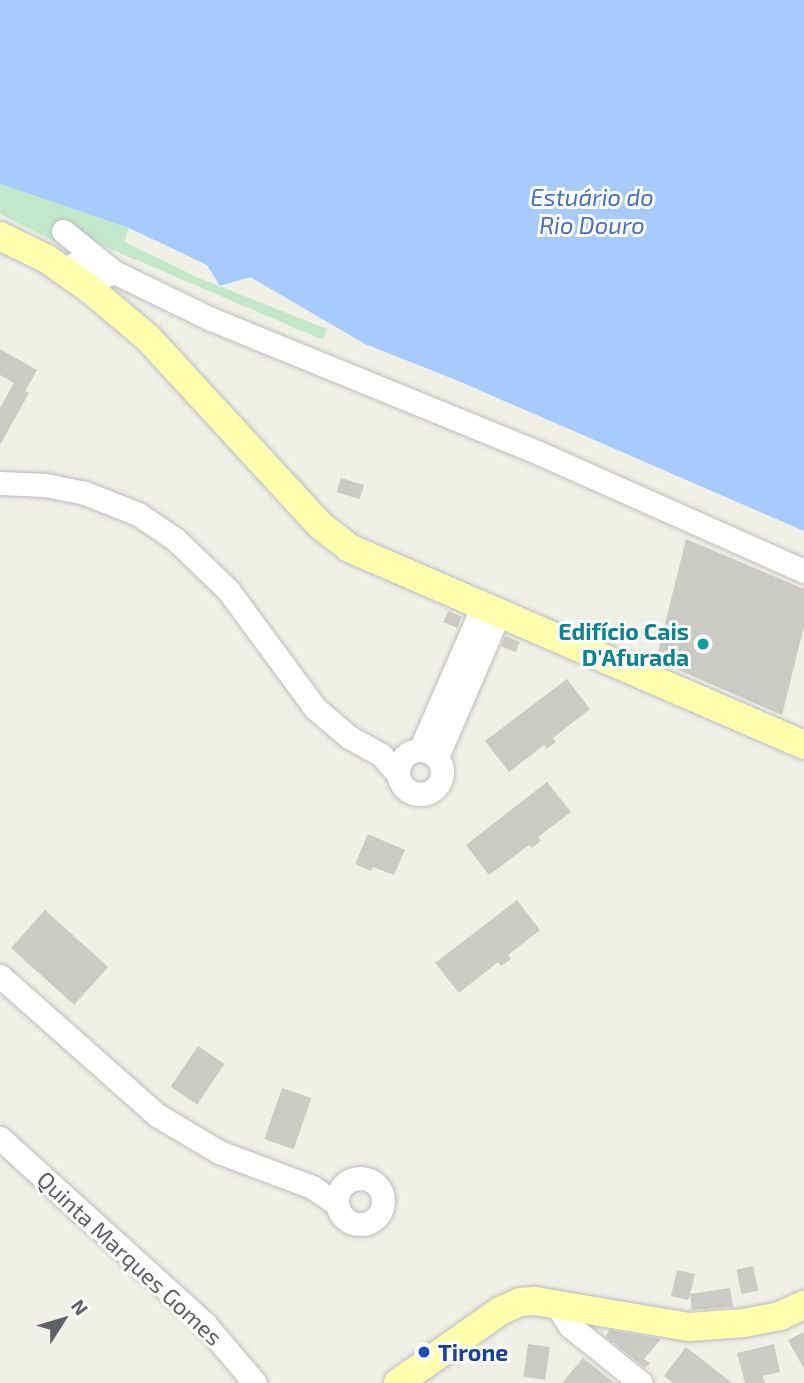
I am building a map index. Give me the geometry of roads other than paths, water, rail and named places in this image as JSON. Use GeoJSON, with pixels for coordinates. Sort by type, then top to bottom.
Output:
{"type":"FeatureCollection","features":[{"type":"Feature","properties":{"kind":"main road"},"geometry":{"type":"LineString","coordinates":[[0,236],[58,267],[91,290],[148,338],[339,541],[358,553],[804,745]]}},
{"type":"Feature","properties":{"kind":"main road"},"geometry":{"type":"LineString","coordinates":[[398,1383],[506,1307],[527,1300],[673,1325],[704,1327],[768,1318],[804,1305]]}},
{"type":"Feature","properties":{"kind":"street"},"geometry":{"type":"LineString","coordinates":[[63,231],[114,272],[211,319],[539,453],[804,572]]}},
{"type":"Feature","properties":{"kind":"street"},"geometry":{"type":"LineString","coordinates":[[38,243],[98,279],[114,272]]}},
{"type":"Feature","properties":{"kind":"street"},"geometry":{"type":"LineString","coordinates":[[0,483],[31,483],[85,493],[125,508],[169,534],[220,581],[314,708],[339,731],[381,755],[415,759],[491,610]]}},
{"type":"Feature","properties":{"kind":"street"},"geometry":{"type":"LineString","coordinates":[[0,976],[157,1115],[231,1158],[340,1195]]}},
{"type":"Feature","properties":{"kind":"street","name":"Quinta Marques Gomes"},"geometry":{"type":"LineString","coordinates":[[0,1138],[205,1324],[255,1383]]}},
{"type":"Feature","properties":{"kind":"street"},"geometry":{"type":"LineString","coordinates":[[557,1306],[570,1326],[641,1383]]}},
{"type":"Feature","properties":{"kind":"water","name":"Estuário do Rio Douro"},"geometry":{"type":"Polygon","coordinates":[[[0,0],[804,0],[804,531],[456,380],[365,344],[250,277],[220,286],[207,265],[129,228],[0,184],[0,0]]]}},
{"type":"Feature","properties":{"kind":"place","name":"Edifício Cais D'Afurada"},"geometry":{"type":"Point","coordinates":[703,644]}},
{"type":"Feature","properties":{"kind":"place","name":"Tirone"},"geometry":{"type":"Point","coordinates":[424,1352]}}]}
